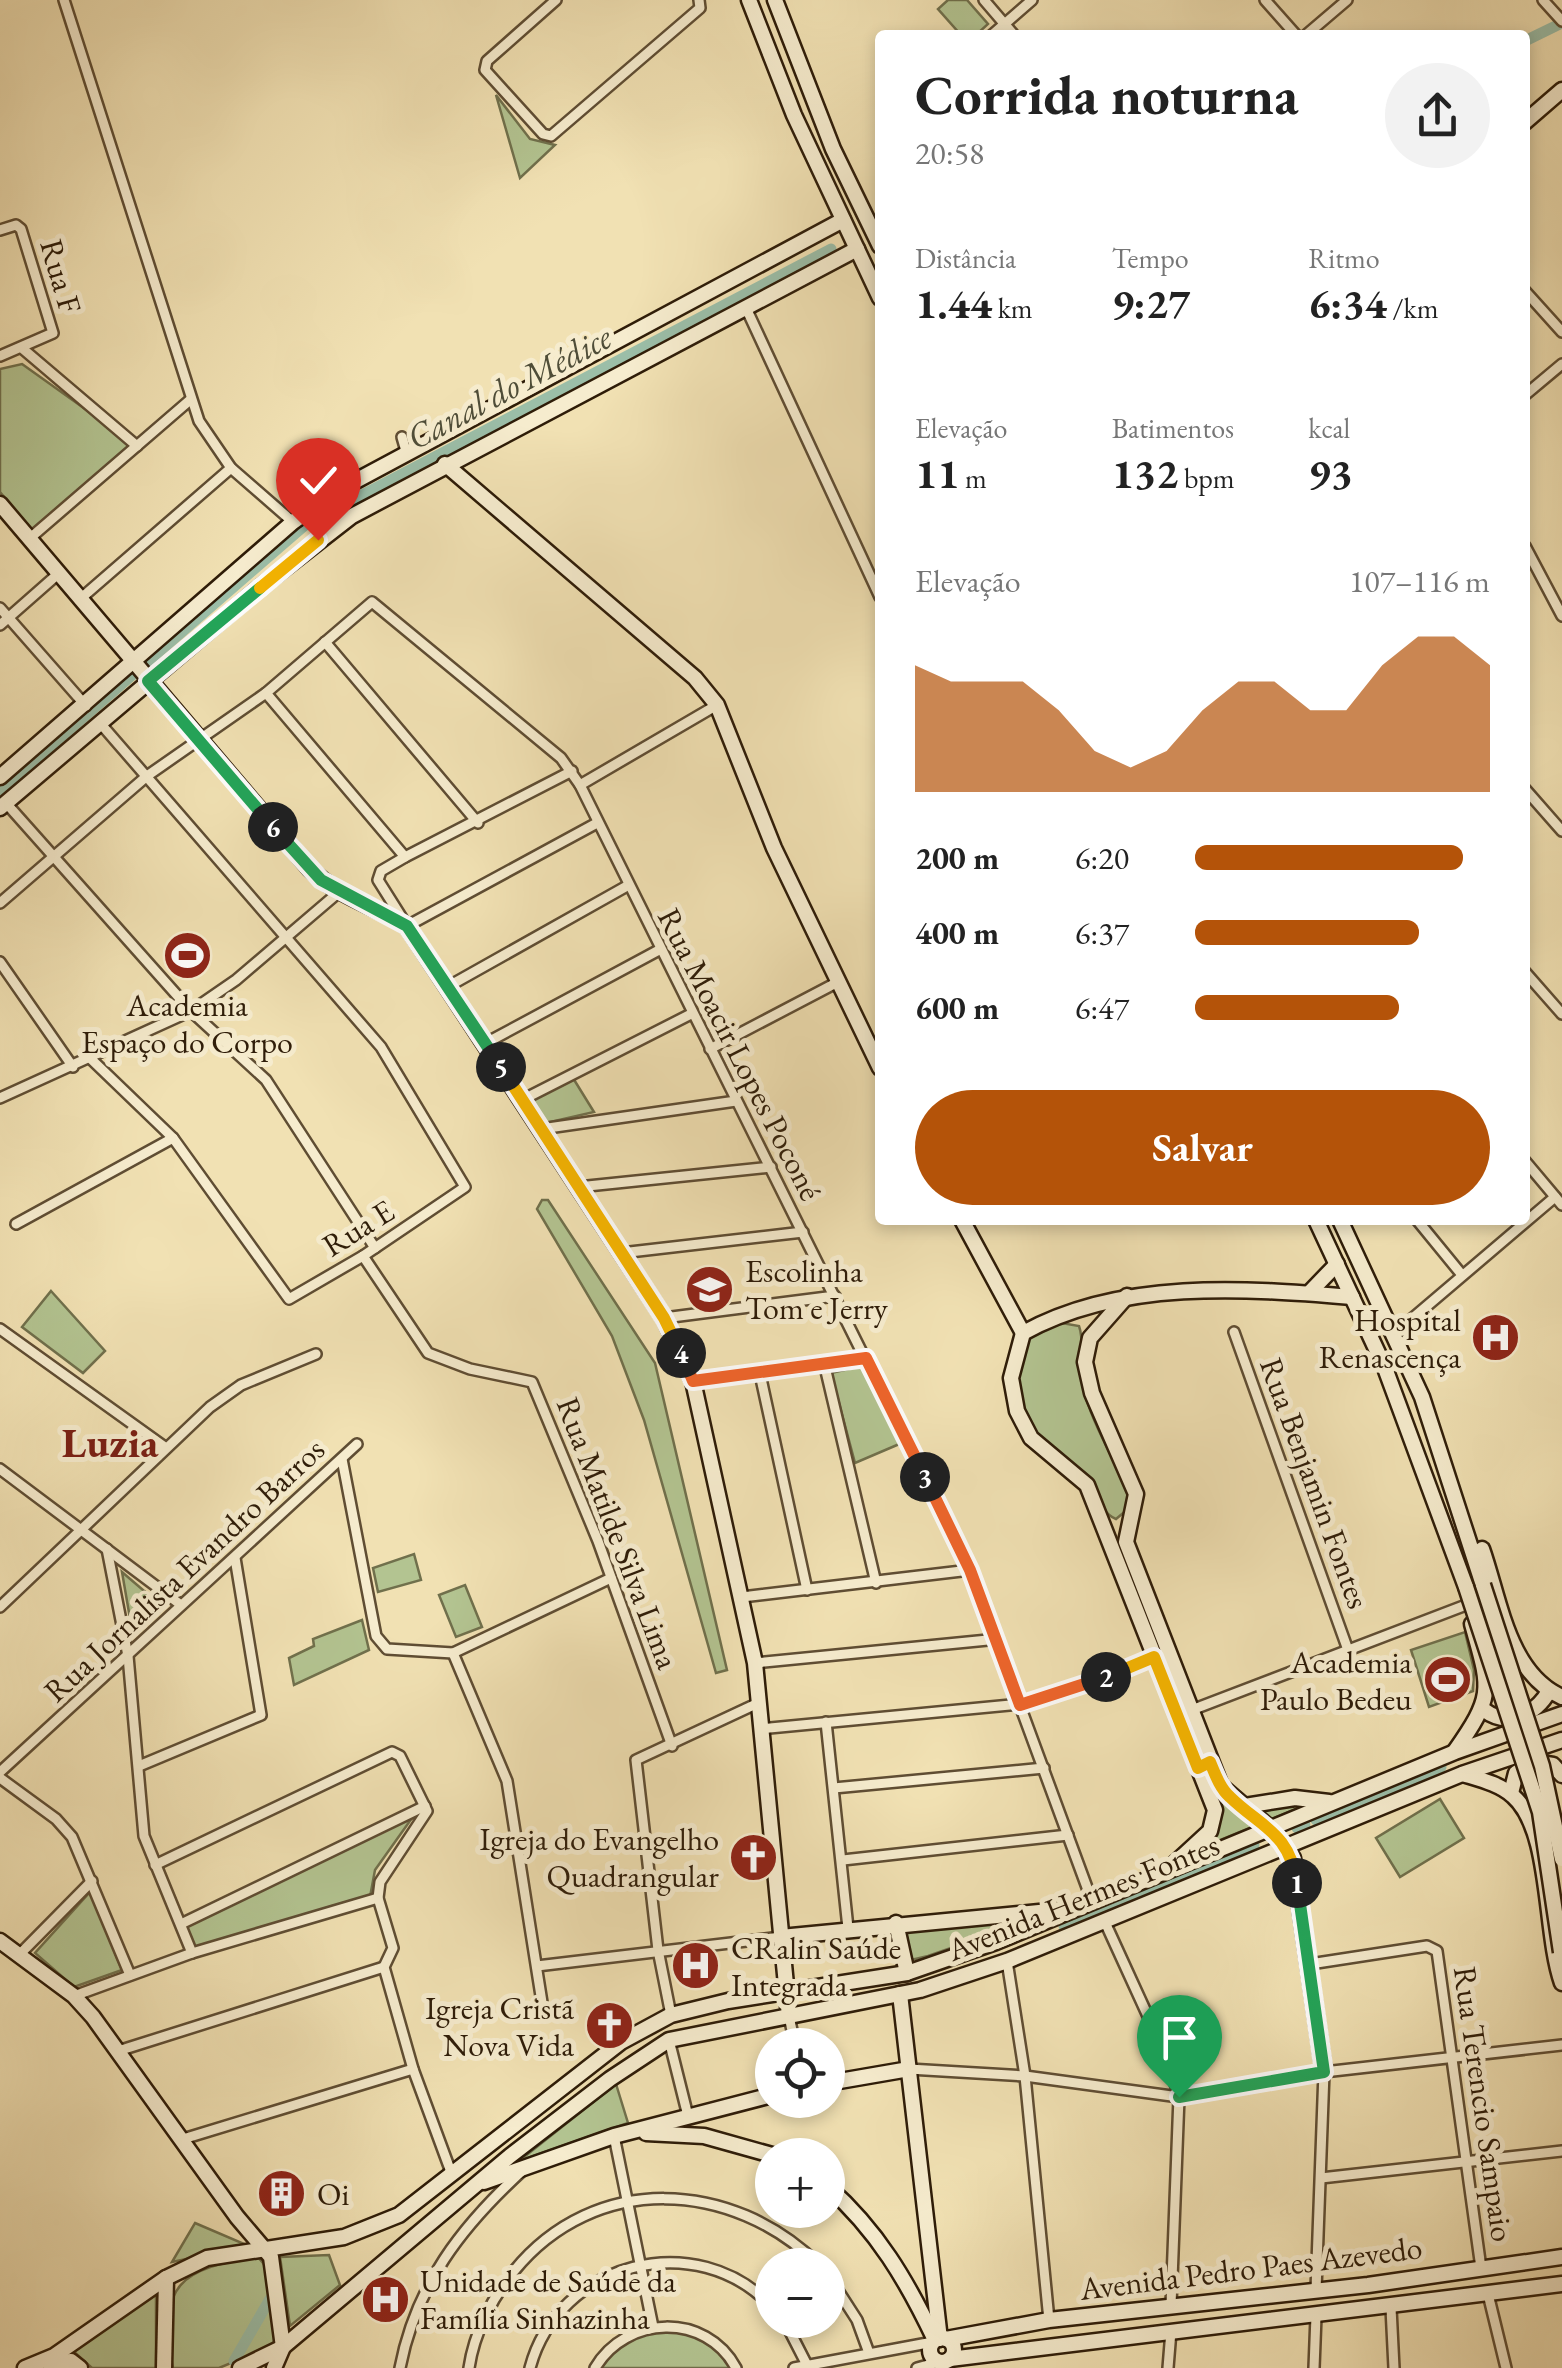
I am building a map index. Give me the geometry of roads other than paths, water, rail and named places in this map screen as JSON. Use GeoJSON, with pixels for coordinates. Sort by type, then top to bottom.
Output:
{"type":"FeatureCollection","features":[{"type":"Feature","properties":{"kind":"street"},"geometry":{"type":"LineString","coordinates":[[64,0],[190,400],[209,440],[231,468],[293,522]]}},
{"type":"Feature","properties":{"kind":"street"},"geometry":{"type":"LineString","coordinates":[[556,0],[487,60],[485,70],[543,134],[558,134],[699,4]]}},
{"type":"Feature","properties":{"kind":"street"},"geometry":{"type":"LineString","coordinates":[[750,0],[794,115],[875,287]]}},
{"type":"Feature","properties":{"kind":"street"},"geometry":{"type":"LineString","coordinates":[[775,0],[833,149],[875,236]]}},
{"type":"Feature","properties":{"kind":"street"},"geometry":{"type":"LineString","coordinates":[[984,0],[1009,30]]}},
{"type":"Feature","properties":{"kind":"street"},"geometry":{"type":"LineString","coordinates":[[997,30],[1032,0]]}},
{"type":"Feature","properties":{"kind":"street"},"geometry":{"type":"LineString","coordinates":[[1266,0],[1292,30]]}},
{"type":"Feature","properties":{"kind":"street"},"geometry":{"type":"LineString","coordinates":[[1312,30],[1347,0]]}},
{"type":"Feature","properties":{"kind":"street"},"geometry":{"type":"LineString","coordinates":[[1543,0],[1562,20]]}},
{"type":"Feature","properties":{"kind":"street"},"geometry":{"type":"LineString","coordinates":[[1530,118],[1562,90]]}},
{"type":"Feature","properties":{"kind":"street"},"geometry":{"type":"LineString","coordinates":[[794,115],[796,104],[805,103],[833,149]]}},
{"type":"Feature","properties":{"kind":"street"},"geometry":{"type":"LineString","coordinates":[[0,777],[293,522],[404,444],[842,220]]}},
{"type":"Feature","properties":{"kind":"street","name":"Rua F"},"geometry":{"type":"LineString","coordinates":[[0,230],[16,226],[21,229],[53,329],[50,337],[23,348]]}},
{"type":"Feature","properties":{"kind":"street"},"geometry":{"type":"LineString","coordinates":[[375,1248],[266,1080],[191,1011],[3,806],[147,680],[318,540],[444,464],[857,249]]}},
{"type":"Feature","properties":{"kind":"street"},"geometry":{"type":"LineString","coordinates":[[1530,297],[1562,332]]}},
{"type":"Feature","properties":{"kind":"street"},"geometry":{"type":"LineString","coordinates":[[746,308],[875,586]]}},
{"type":"Feature","properties":{"kind":"street"},"geometry":{"type":"LineString","coordinates":[[0,356],[23,348],[137,446]]}},
{"type":"Feature","properties":{"kind":"street"},"geometry":{"type":"LineString","coordinates":[[1530,391],[1562,364]]}},
{"type":"Feature","properties":{"kind":"street"},"geometry":{"type":"LineString","coordinates":[[29,539],[190,400]]}},
{"type":"Feature","properties":{"kind":"street"},"geometry":{"type":"LineString","coordinates":[[444,464],[695,678],[718,705],[774,848],[836,983],[875,1054]]}},
{"type":"Feature","properties":{"kind":"street"},"geometry":{"type":"LineString","coordinates":[[80,600],[231,468]]}},
{"type":"Feature","properties":{"kind":"street"},"geometry":{"type":"LineString","coordinates":[[0,504],[310,869],[339,892],[377,906],[407,926]]}},
{"type":"Feature","properties":{"kind":"street"},"geometry":{"type":"LineString","coordinates":[[1530,556],[1562,616]]}},
{"type":"Feature","properties":{"kind":"street"},"geometry":{"type":"LineString","coordinates":[[4,621],[58,574]]}},
{"type":"Feature","properties":{"kind":"street","name":"Rua Moacir Lopes Poconé"},"geometry":{"type":"LineString","coordinates":[[326,642],[366,606],[378,603],[572,771],[970,1570],[1092,1901]]}},
{"type":"Feature","properties":{"kind":"street"},"geometry":{"type":"LineString","coordinates":[[0,608],[4,621],[86,706]]}},
{"type":"Feature","properties":{"kind":"street"},"geometry":{"type":"LineString","coordinates":[[0,903],[147,776],[266,693],[326,642],[478,824]]}},
{"type":"Feature","properties":{"kind":"street"},"geometry":{"type":"LineString","coordinates":[[266,693],[405,857]]}},
{"type":"Feature","properties":{"kind":"street"},"geometry":{"type":"LineString","coordinates":[[580,785],[718,705]]}},
{"type":"Feature","properties":{"kind":"street"},"geometry":{"type":"LineString","coordinates":[[100,723],[286,937]]}},
{"type":"Feature","properties":{"kind":"street"},"geometry":{"type":"LineString","coordinates":[[572,771],[478,824],[405,857],[381,872],[378,880],[664,1318],[693,1381],[755,1663],[756,1704],[792,2028]]}},
{"type":"Feature","properties":{"kind":"street"},"geometry":{"type":"LineString","coordinates":[[1530,795],[1562,831]]}},
{"type":"Feature","properties":{"kind":"street"},"geometry":{"type":"LineString","coordinates":[[407,926],[597,823]]}},
{"type":"Feature","properties":{"kind":"street"},"geometry":{"type":"LineString","coordinates":[[450,986],[627,886]]}},
{"type":"Feature","properties":{"kind":"street"},"geometry":{"type":"LineString","coordinates":[[0,1098],[191,1011],[339,892]]}},
{"type":"Feature","properties":{"kind":"street","name":"Rua E"},"geometry":{"type":"LineString","coordinates":[[206,1186],[283,1296],[294,1297],[458,1193],[465,1181],[381,1047],[286,937]]}},
{"type":"Feature","properties":{"kind":"street"},"geometry":{"type":"LineString","coordinates":[[486,1043],[659,950]]}},
{"type":"Feature","properties":{"kind":"street"},"geometry":{"type":"LineString","coordinates":[[0,962],[73,1067]]}},
{"type":"Feature","properties":{"kind":"street"},"geometry":{"type":"LineString","coordinates":[[1530,979],[1562,1014]]}},
{"type":"Feature","properties":{"kind":"street"},"geometry":{"type":"LineString","coordinates":[[710,1049],[836,983]]}},
{"type":"Feature","properties":{"kind":"street"},"geometry":{"type":"LineString","coordinates":[[522,1100],[691,1014]]}},
{"type":"Feature","properties":{"kind":"street"},"geometry":{"type":"LineString","coordinates":[[91,1058],[173,1138],[206,1186],[194,1194]]}},
{"type":"Feature","properties":{"kind":"street"},"geometry":{"type":"LineString","coordinates":[[541,1128],[736,1101]]}},
{"type":"Feature","properties":{"kind":"street"},"geometry":{"type":"LineString","coordinates":[[16,1224],[173,1138]]}},
{"type":"Feature","properties":{"kind":"street"},"geometry":{"type":"LineString","coordinates":[[578,1187],[772,1167]]}},
{"type":"Feature","properties":{"kind":"street"},"geometry":{"type":"LineString","coordinates":[[1530,1168],[1558,1201],[1530,1223]]}},
{"type":"Feature","properties":{"kind":"street"},"geometry":{"type":"LineString","coordinates":[[965,1225],[1023,1333],[1011,1378],[1024,1427],[1038,1445],[1081,1478],[1102,1516],[1150,1636],[1154,1657],[1204,1765],[1226,1794],[1270,1828],[1293,1858],[1324,2072],[1316,2290]]}},
{"type":"Feature","properties":{"kind":"street"},"geometry":{"type":"LineString","coordinates":[[1318,1225],[1384,1368],[1466,1587],[1540,1812],[1561,1957]]}},
{"type":"Feature","properties":{"kind":"street"},"geometry":{"type":"LineString","coordinates":[[1342,1225],[1394,1334],[1483,1553],[1522,1664],[1556,1694],[1521,1716],[1499,1718],[1484,1710]]}},
{"type":"Feature","properties":{"kind":"street"},"geometry":{"type":"LineString","coordinates":[[1421,1225],[1462,1275]]}},
{"type":"Feature","properties":{"kind":"street"},"geometry":{"type":"LineString","coordinates":[[1394,1334],[1527,1225]]}},
{"type":"Feature","properties":{"kind":"street"},"geometry":{"type":"LineString","coordinates":[[621,1253],[803,1232]]}},
{"type":"Feature","properties":{"kind":"street","name":"Rua Matilde Silva Lima"},"geometry":{"type":"LineString","coordinates":[[363,1256],[428,1354],[470,1369],[532,1382],[611,1578],[672,1746]]}},
{"type":"Feature","properties":{"kind":"street"},"geometry":{"type":"LineString","coordinates":[[1309,1294],[1337,1264]]}},
{"type":"Feature","properties":{"kind":"street"},"geometry":{"type":"LineString","coordinates":[[664,1318],[835,1296]]}},
{"type":"Feature","properties":{"kind":"street"},"geometry":{"type":"LineString","coordinates":[[1023,1333],[1100,1300],[1128,1296],[1352,1297]]}},
{"type":"Feature","properties":{"kind":"street"},"geometry":{"type":"LineString","coordinates":[[1128,1296],[1090,1338],[1086,1376],[1134,1488],[1126,1542],[1161,1625],[1189,1712],[1204,1765],[1214,1824],[1168,1870]]}},
{"type":"Feature","properties":{"kind":"street"},"geometry":{"type":"LineString","coordinates":[[1056,1316],[1078,1320],[1090,1338]]}},
{"type":"Feature","properties":{"kind":"street"},"geometry":{"type":"LineString","coordinates":[[0,1329],[166,1448]]}},
{"type":"Feature","properties":{"kind":"street","name":"Rua Benjamin Fontes"},"geometry":{"type":"LineString","coordinates":[[1234,1332],[1348,1650]]}},
{"type":"Feature","properties":{"kind":"street"},"geometry":{"type":"LineString","coordinates":[[0,1607],[80,1527],[241,1385],[316,1354]]}},
{"type":"Feature","properties":{"kind":"street"},"geometry":{"type":"LineString","coordinates":[[693,1381],[825,1367],[866,1358]]}},
{"type":"Feature","properties":{"kind":"street"},"geometry":{"type":"LineString","coordinates":[[825,1367],[876,1582]]}},
{"type":"Feature","properties":{"kind":"street"},"geometry":{"type":"LineString","coordinates":[[760,1374],[807,1590]]}},
{"type":"Feature","properties":{"kind":"street","name":"Rua Jornalista Evandro Barros"},"geometry":{"type":"LineString","coordinates":[[0,1775],[357,1444]]}},
{"type":"Feature","properties":{"kind":"street"},"geometry":{"type":"LineString","coordinates":[[342,1459],[380,1645],[453,1654],[611,1578]]}},
{"type":"Feature","properties":{"kind":"street"},"geometry":{"type":"LineString","coordinates":[[0,1469],[181,1605]]}},
{"type":"Feature","properties":{"kind":"street"},"geometry":{"type":"LineString","coordinates":[[1461,1506],[1542,1766],[1562,1859]]}},
{"type":"Feature","properties":{"kind":"street"},"geometry":{"type":"LineString","coordinates":[[1102,1516],[1119,1520],[1132,1512]]}},
{"type":"Feature","properties":{"kind":"street"},"geometry":{"type":"LineString","coordinates":[[1449,1538],[1485,1673],[1484,1710],[1455,1752]]}},
{"type":"Feature","properties":{"kind":"street"},"geometry":{"type":"LineString","coordinates":[[107,1550],[128,1656],[140,1766],[140,1818],[154,1865],[192,1954]]}},
{"type":"Feature","properties":{"kind":"street"},"geometry":{"type":"LineString","coordinates":[[140,1766],[261,1715],[234,1558]]}},
{"type":"Feature","properties":{"kind":"street"},"geometry":{"type":"LineString","coordinates":[[742,1597],[970,1570]]}},
{"type":"Feature","properties":{"kind":"street"},"geometry":{"type":"LineString","coordinates":[[1189,1712],[1466,1605]]}},
{"type":"Feature","properties":{"kind":"street"},"geometry":{"type":"LineString","coordinates":[[755,1663],[998,1639]]}},
{"type":"Feature","properties":{"kind":"street"},"geometry":{"type":"LineString","coordinates":[[453,1654],[507,1781],[544,2015]]}},
{"type":"Feature","properties":{"kind":"street"},"geometry":{"type":"LineString","coordinates":[[760,1730],[1020,1705],[1154,1657]]}},
{"type":"Feature","properties":{"kind":"street"},"geometry":{"type":"LineString","coordinates":[[671,2015],[658,1950],[636,1766],[644,1754],[672,1746],[756,1704]]}},
{"type":"Feature","properties":{"kind":"street","name":"Avenida Hermes Fontes"},"geometry":{"type":"LineString","coordinates":[[27,2368],[54,2356],[166,2278],[207,2258],[360,2233],[399,2214],[620,2042],[671,2015],[787,1991],[907,1973],[1455,1752],[1562,1714]]}},
{"type":"Feature","properties":{"kind":"street"},"geometry":{"type":"LineString","coordinates":[[826,1722],[848,1928]]}},
{"type":"Feature","properties":{"kind":"street","name":"Avenida Hermes Fontes"},"geometry":{"type":"LineString","coordinates":[[240,2368],[283,2346],[474,2186],[610,2079],[669,2040],[900,1994],[1007,1961],[1462,1774],[1562,1740]]}},
{"type":"Feature","properties":{"kind":"street"},"geometry":{"type":"LineString","coordinates":[[154,1865],[392,1752],[400,1756],[425,1806],[425,1816],[384,1872],[378,1898],[393,1948],[384,1966],[412,2069],[450,2172]]}},
{"type":"Feature","properties":{"kind":"street"},"geometry":{"type":"LineString","coordinates":[[1511,1793],[1516,1774],[1534,1762],[1553,1764],[1562,1775]]}},
{"type":"Feature","properties":{"kind":"street"},"geometry":{"type":"LineString","coordinates":[[834,1788],[1044,1768]]}},
{"type":"Feature","properties":{"kind":"street"},"geometry":{"type":"LineString","coordinates":[[1462,1774],[1511,1793],[1536,1832],[1550,1944],[1562,1982]]}},
{"type":"Feature","properties":{"kind":"street"},"geometry":{"type":"LineString","coordinates":[[0,1775],[66,1828],[130,1975]]}},
{"type":"Feature","properties":{"kind":"street"},"geometry":{"type":"LineString","coordinates":[[1245,1806],[1295,1798],[1330,1802]]}},
{"type":"Feature","properties":{"kind":"street"},"geometry":{"type":"LineString","coordinates":[[181,1924],[425,1806]]}},
{"type":"Feature","properties":{"kind":"street"},"geometry":{"type":"LineString","coordinates":[[843,1860],[1068,1835]]}},
{"type":"Feature","properties":{"kind":"street"},"geometry":{"type":"LineString","coordinates":[[20,1954],[92,1881]]}},
{"type":"Feature","properties":{"kind":"street"},"geometry":{"type":"LineString","coordinates":[[74,1996],[192,1954],[378,1898]]}},
{"type":"Feature","properties":{"kind":"street"},"geometry":{"type":"LineString","coordinates":[[537,1966],[848,1928],[1072,1909]]}},
{"type":"Feature","properties":{"kind":"street"},"geometry":{"type":"LineString","coordinates":[[1104,1920],[1168,2060],[1179,2097],[1171,2305]]}},
{"type":"Feature","properties":{"kind":"street"},"geometry":{"type":"LineString","coordinates":[[896,1924],[907,1973]]}},
{"type":"Feature","properties":{"kind":"street"},"geometry":{"type":"LineString","coordinates":[[0,1940],[74,1996],[274,2265],[283,2346],[274,2368]]}},
{"type":"Feature","properties":{"kind":"street","name":"Rua Terencio Sampaio"},"geometry":{"type":"LineString","coordinates":[[1310,1964],[1433,1948],[1439,1956],[1481,2268]]}},
{"type":"Feature","properties":{"kind":"street"},"geometry":{"type":"LineString","coordinates":[[1007,1961],[1025,2076],[1049,2320]]}},
{"type":"Feature","properties":{"kind":"street"},"geometry":{"type":"LineString","coordinates":[[118,2051],[384,1966]]}},
{"type":"Feature","properties":{"kind":"street"},"geometry":{"type":"LineString","coordinates":[[900,1994],[939,2340]]}},
{"type":"Feature","properties":{"kind":"street"},"geometry":{"type":"LineString","coordinates":[[669,2040],[688,2116]]}},
{"type":"Feature","properties":{"kind":"street"},"geometry":{"type":"LineString","coordinates":[[845,2080],[908,2069],[1025,2076],[1179,2097],[1324,2072],[1562,2044]]}},
{"type":"Feature","properties":{"kind":"street"},"geometry":{"type":"LineString","coordinates":[[183,2139],[412,2069]]}},
{"type":"Feature","properties":{"kind":"street"},"geometry":{"type":"LineString","coordinates":[[474,2186],[617,2135],[755,2099]]}},
{"type":"Feature","properties":{"kind":"street"},"geometry":{"type":"LineString","coordinates":[[617,2135],[704,2136],[755,2150]]}},
{"type":"Feature","properties":{"kind":"street"},"geometry":{"type":"LineString","coordinates":[[617,2135],[652,2326]]}},
{"type":"Feature","properties":{"kind":"street"},"geometry":{"type":"LineString","coordinates":[[1321,2178],[1562,2151]]}},
{"type":"Feature","properties":{"kind":"street"},"geometry":{"type":"LineString","coordinates":[[400,2368],[424,2290],[451,2244],[526,2167]]}},
{"type":"Feature","properties":{"kind":"street"},"geometry":{"type":"LineString","coordinates":[[469,2368],[483,2321],[502,2286],[526,2256],[574,2222],[628,2199],[697,2199],[730,2208],[801,2248]]}},
{"type":"Feature","properties":{"kind":"street"},"geometry":{"type":"LineString","coordinates":[[845,2203],[895,2262],[939,2340],[954,2350],[944,2363],[917,2368]]}},
{"type":"Feature","properties":{"kind":"street","name":"Avenida Pedro Paes Azevedo"},"geometry":{"type":"LineString","coordinates":[[939,2340],[1049,2320],[1368,2286],[1562,2258]]}},
{"type":"Feature","properties":{"kind":"street"},"geometry":{"type":"LineString","coordinates":[[530,2368],[552,2320],[577,2294],[606,2275],[640,2264],[667,2262],[719,2271],[755,2293]]}},
{"type":"Feature","properties":{"kind":"street"},"geometry":{"type":"LineString","coordinates":[[164,2368],[162,2304],[166,2278]]}},
{"type":"Feature","properties":{"kind":"street","name":"Avenida Pedro Paes Azevedo"},"geometry":{"type":"LineString","coordinates":[[944,2363],[1203,2325],[1391,2308],[1562,2284]]}},
{"type":"Feature","properties":{"kind":"street"},"geometry":{"type":"LineString","coordinates":[[1364,2311],[1360,2298],[1368,2286]]}},
{"type":"Feature","properties":{"kind":"street"},"geometry":{"type":"LineString","coordinates":[[1488,2294],[1506,2368]]}},
{"type":"Feature","properties":{"kind":"street"},"geometry":{"type":"LineString","coordinates":[[845,2301],[870,2353]]}},
{"type":"Feature","properties":{"kind":"street"},"geometry":{"type":"LineString","coordinates":[[1203,2325],[1210,2314],[1204,2302]]}},
{"type":"Feature","properties":{"kind":"street"},"geometry":{"type":"LineString","coordinates":[[1391,2308],[1394,2368]]}},
{"type":"Feature","properties":{"kind":"street"},"geometry":{"type":"LineString","coordinates":[[1314,2368],[1316,2316]]}},
{"type":"Feature","properties":{"kind":"street"},"geometry":{"type":"LineString","coordinates":[[595,2368],[616,2343],[652,2326],[696,2332],[716,2343],[736,2368]]}},
{"type":"Feature","properties":{"kind":"street"},"geometry":{"type":"LineString","coordinates":[[1168,2368],[1171,2330]]}},
{"type":"Feature","properties":{"kind":"street"},"geometry":{"type":"LineString","coordinates":[[793,2338],[807,2366]]}},
{"type":"Feature","properties":{"kind":"street"},"geometry":{"type":"LineString","coordinates":[[794,2368],[939,2340]]}},
{"type":"Feature","properties":{"kind":"street"},"geometry":{"type":"LineString","coordinates":[[27,2368],[62,2360],[80,2368]]}},
{"type":"Feature","properties":{"kind":"waterway"},"geometry":{"type":"LineString","coordinates":[[1530,39],[1562,23]]}},
{"type":"Feature","properties":{"kind":"waterway","name":"Canal do Médice"},"geometry":{"type":"LineString","coordinates":[[0,790],[305,525],[831,249]]}},
{"type":"Feature","properties":{"kind":"waterway"},"geometry":{"type":"LineString","coordinates":[[1316,1820],[1441,1767]]}},
{"type":"Feature","properties":{"kind":"waterway"},"geometry":{"type":"LineString","coordinates":[[1297,1828],[1305,1825]]}},
{"type":"Feature","properties":{"kind":"waterway"},"geometry":{"type":"LineString","coordinates":[[1064,1926],[1254,1845]]}},
{"type":"Feature","properties":{"kind":"waterway"},"geometry":{"type":"LineString","coordinates":[[234,2361],[270,2299]]}},
{"type":"Feature","properties":{"kind":"place","name":"Academia Espaço do Corpo"},"geometry":{"type":"Point","coordinates":[187,955]}},
{"type":"Feature","properties":{"kind":"place","name":"Escolinha Tom e Jerry"},"geometry":{"type":"Point","coordinates":[710,1289]}},
{"type":"Feature","properties":{"kind":"place","name":"Hospital Renascença"},"geometry":{"type":"Point","coordinates":[1496,1338]}},
{"type":"Feature","properties":{"kind":"place","name":"Academia Paulo Bedeu"},"geometry":{"type":"Point","coordinates":[1447,1680]}},
{"type":"Feature","properties":{"kind":"place","name":"Igreja do Evangelho Quadrangular"},"geometry":{"type":"Point","coordinates":[754,1857]}},
{"type":"Feature","properties":{"kind":"place","name":"CRalin Saúde Integrada"},"geometry":{"type":"Point","coordinates":[696,1966]}},
{"type":"Feature","properties":{"kind":"place","name":"Igreja Cristã Nova Vida"},"geometry":{"type":"Point","coordinates":[609,2026]}},
{"type":"Feature","properties":{"kind":"place","name":"Oi"},"geometry":{"type":"Point","coordinates":[282,2194]}},
{"type":"Feature","properties":{"kind":"place","name":"Unidade de Saúde da Família Sinhazinha"},"geometry":{"type":"Point","coordinates":[385,2299]}},
{"type":"Feature","properties":{"kind":"district","name":"Luzia"},"geometry":{"type":"Point","coordinates":[110,1442]}}]}
